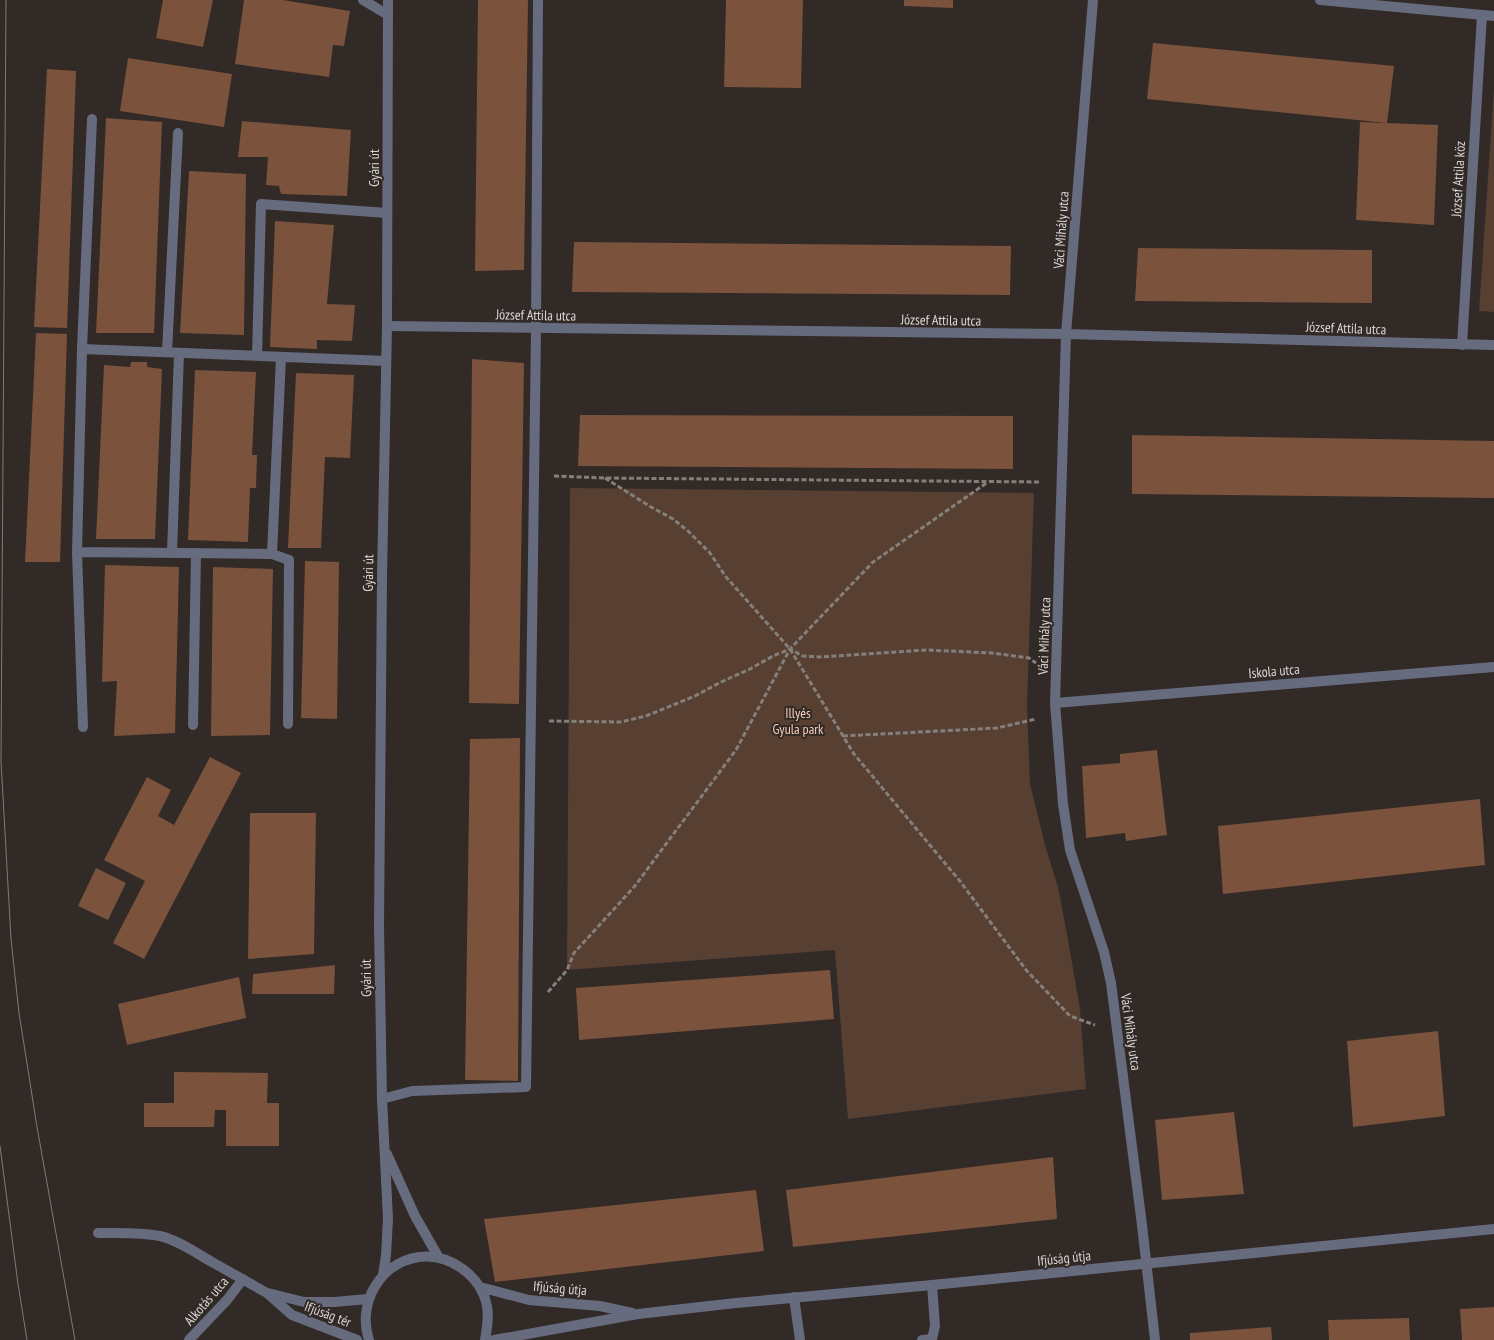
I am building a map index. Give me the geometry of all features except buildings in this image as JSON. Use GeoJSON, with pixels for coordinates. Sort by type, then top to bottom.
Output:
{"type":"FeatureCollection","features":[{"type":"Feature","properties":{"kind":"street"},"geometry":{"type":"LineString","coordinates":[[363,0],[388,15]]}},
{"type":"Feature","properties":{"kind":"street","name":"Gyári út"},"geometry":{"type":"LineString","coordinates":[[383,1275],[388,1220],[382,1099],[379,916],[382,578],[387,326],[388,0]]}},
{"type":"Feature","properties":{"kind":"street"},"geometry":{"type":"LineString","coordinates":[[382,1099],[412,1091],[526,1087],[536,329],[538,0]]}},
{"type":"Feature","properties":{"kind":"street","name":"Váci Mihály utca"},"geometry":{"type":"LineString","coordinates":[[1093,0],[1066,334],[1056,703],[1063,804],[1070,850],[1104,952],[1111,983],[1155,1340]]}},
{"type":"Feature","properties":{"kind":"street"},"geometry":{"type":"LineString","coordinates":[[1320,0],[1494,16]]}},
{"type":"Feature","properties":{"kind":"street","name":"József Attila köz"},"geometry":{"type":"LineString","coordinates":[[1462,345],[1482,15]]}},
{"type":"Feature","properties":{"kind":"street"},"geometry":{"type":"LineString","coordinates":[[83,727],[77,552],[82,349],[92,119]]}},
{"type":"Feature","properties":{"kind":"street"},"geometry":{"type":"LineString","coordinates":[[167,352],[178,133]]}},
{"type":"Feature","properties":{"kind":"street"},"geometry":{"type":"LineString","coordinates":[[257,356],[261,204],[387,214]]}},
{"type":"Feature","properties":{"kind":"street","name":"József Attila utca"},"geometry":{"type":"LineString","coordinates":[[387,326],[1066,334],[1494,345]]}},
{"type":"Feature","properties":{"kind":"street"},"geometry":{"type":"LineString","coordinates":[[82,349],[386,361]]}},
{"type":"Feature","properties":{"kind":"street"},"geometry":{"type":"LineString","coordinates":[[172,554],[179,353]]}},
{"type":"Feature","properties":{"kind":"street"},"geometry":{"type":"LineString","coordinates":[[272,554],[281,357]]}},
{"type":"Feature","properties":{"kind":"street"},"geometry":{"type":"LineString","coordinates":[[77,552],[272,554],[289,560],[288,724]]}},
{"type":"Feature","properties":{"kind":"street"},"geometry":{"type":"LineString","coordinates":[[193,725],[196,553]]}},
{"type":"Feature","properties":{"kind":"street","name":"Iskola utca"},"geometry":{"type":"LineString","coordinates":[[1056,703],[1494,666]]}},
{"type":"Feature","properties":{"kind":"street","name":"Gyári út"},"geometry":{"type":"LineString","coordinates":[[384,1146],[415,1216],[439,1258]]}},
{"type":"Feature","properties":{"kind":"street","name":"Ifjúság útja"},"geometry":{"type":"LineString","coordinates":[[494,1340],[638,1314],[794,1297],[1494,1229]]}},
{"type":"Feature","properties":{"kind":"street","name":"Ifjúság tér"},"geometry":{"type":"LineString","coordinates":[[98,1234],[128,1232],[161,1236],[267,1293],[292,1315],[358,1340]]}},
{"type":"Feature","properties":{"kind":"street"},"geometry":{"type":"LineString","coordinates":[[369,1340],[365,1314],[368,1299],[374,1286],[383,1275],[399,1263],[419,1257],[439,1258],[456,1264],[469,1274],[480,1287],[487,1305],[488,1324],[485,1340]]}},
{"type":"Feature","properties":{"kind":"street","name":"Alkotás utca"},"geometry":{"type":"LineString","coordinates":[[189,1340],[243,1280]]}},
{"type":"Feature","properties":{"kind":"street"},"geometry":{"type":"LineString","coordinates":[[922,1340],[932,1339],[935,1326],[932,1285]]}},
{"type":"Feature","properties":{"kind":"street","name":"Ifjúság útja"},"geometry":{"type":"LineString","coordinates":[[480,1287],[529,1300],[600,1306],[638,1314]]}},
{"type":"Feature","properties":{"kind":"street","name":"Ifjúság tér"},"geometry":{"type":"LineString","coordinates":[[267,1293],[304,1302],[368,1299]]}},
{"type":"Feature","properties":{"kind":"street"},"geometry":{"type":"LineString","coordinates":[[794,1297],[800,1340]]}},
{"type":"Feature","properties":{"kind":"path"},"geometry":{"type":"LineString","coordinates":[[534,475],[605,478],[1041,482]]}},
{"type":"Feature","properties":{"kind":"path"},"geometry":{"type":"LineString","coordinates":[[605,478],[673,519],[710,553],[726,577],[790,649],[854,754],[959,880],[1027,971],[1070,1016],[1096,1025]]}},
{"type":"Feature","properties":{"kind":"path"},"geometry":{"type":"LineString","coordinates":[[527,1016],[567,970],[574,953],[634,887],[736,750],[790,649],[873,562],[988,482]]}},
{"type":"Feature","properties":{"kind":"path"},"geometry":{"type":"LineString","coordinates":[[530,720],[621,722],[646,716],[695,696],[790,649]]}},
{"type":"Feature","properties":{"kind":"path"},"geometry":{"type":"LineString","coordinates":[[790,649],[803,656],[820,657],[927,650],[969,652],[1029,658],[1038,665]]}},
{"type":"Feature","properties":{"kind":"path"},"geometry":{"type":"LineString","coordinates":[[843,736],[998,728],[1038,718]]}},
{"type":"Feature","properties":{"kind":"green space"},"geometry":{"type":"Polygon","coordinates":[[[1494,88],[1494,312],[1479,311],[1494,88]]]}},
{"type":"Feature","properties":{"kind":"green space","name":"Illyés Gyula park"},"geometry":{"type":"Polygon","coordinates":[[[570,488],[1034,493],[1027,706],[1030,784],[1045,845],[1058,887],[1067,934],[1080,1009],[1086,1089],[848,1119],[835,950],[567,970],[570,488]]]}},
{"type":"Feature","properties":{"kind":"tram line"},"geometry":{"type":"LineString","coordinates":[[6,0],[1,761],[11,939],[19,1013],[37,1127],[75,1340]]}},
{"type":"Feature","properties":{"kind":"tram line"},"geometry":{"type":"LineString","coordinates":[[0,1146],[27,1340]]}}]}
